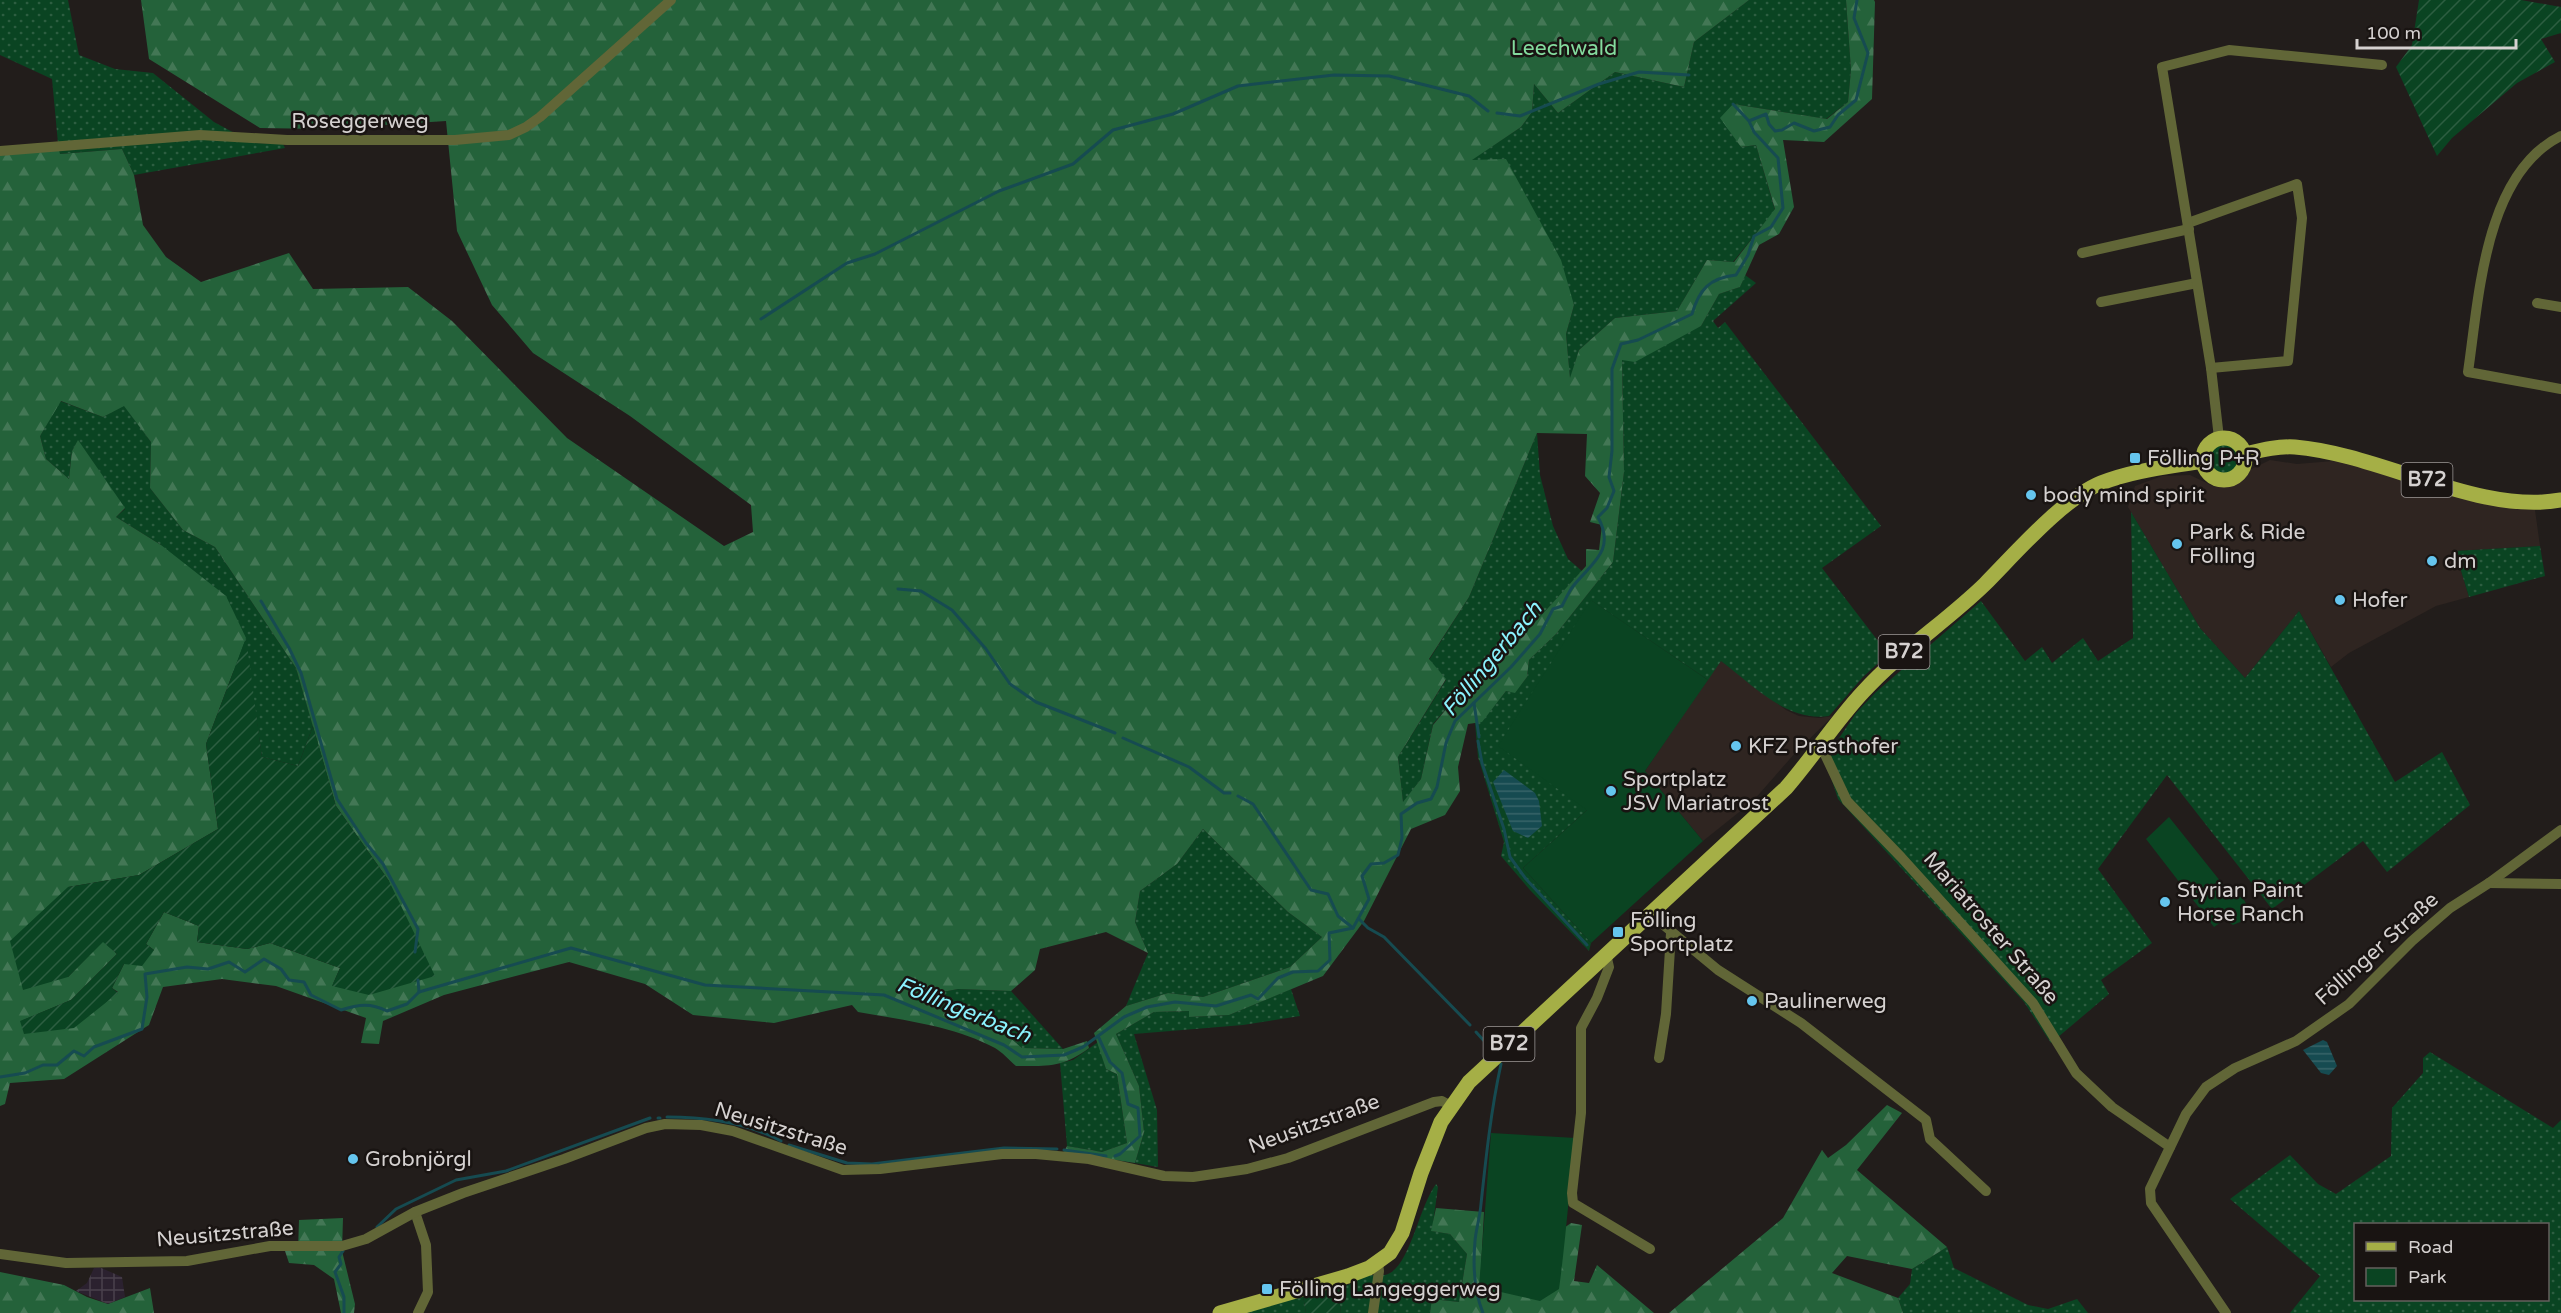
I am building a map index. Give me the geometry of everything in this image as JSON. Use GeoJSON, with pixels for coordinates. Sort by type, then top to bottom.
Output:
{"type":"FeatureCollection","features":[{"type":"Feature","properties":{"kind":"main road"},"geometry":{"type":"LineString","coordinates":[[2219,438],[2233,439],[2238,442],[2245,454],[2246,461],[2240,474],[2226,480],[2210,475],[2203,461],[2206,446],[2219,438]]}},
{"type":"Feature","properties":{"kind":"main road","name":"B72"},"geometry":{"type":"LineString","coordinates":[[2245,454],[2279,448],[2306,449],[2346,456],[2504,500],[2537,502],[2561,500]]}},
{"type":"Feature","properties":{"kind":"main road","name":"B72"},"geometry":{"type":"LineString","coordinates":[[1220,1313],[1348,1276],[1378,1263],[1390,1253],[1402,1233],[1431,1147],[1450,1106],[1469,1082],[1786,788],[1862,693],[1893,662],[1982,587],[2041,528],[2082,494],[2100,484],[2138,472],[2203,461]]}},
{"type":"Feature","properties":{"kind":"street","name":"Roseggerweg"},"geometry":{"type":"LineString","coordinates":[[0,151],[200,135],[287,140],[436,141],[509,135],[540,117],[671,0]]}},
{"type":"Feature","properties":{"kind":"street"},"geometry":{"type":"LineString","coordinates":[[2219,438],[2211,368],[2162,67],[2229,50],[2382,65]]}},
{"type":"Feature","properties":{"kind":"street"},"geometry":{"type":"LineString","coordinates":[[2561,136],[2529,160],[2508,192],[2490,234],[2468,372],[2561,389]]}},
{"type":"Feature","properties":{"kind":"street"},"geometry":{"type":"LineString","coordinates":[[2082,253],[2188,226],[2296,184],[2301,218],[2288,361],[2211,368]]}},
{"type":"Feature","properties":{"kind":"street"},"geometry":{"type":"LineString","coordinates":[[2101,302],[2197,283]]}},
{"type":"Feature","properties":{"kind":"street"},"geometry":{"type":"LineString","coordinates":[[2537,303],[2561,307]]}},
{"type":"Feature","properties":{"kind":"street","name":"Mariatroster Straße"},"geometry":{"type":"LineString","coordinates":[[1821,746],[1847,801],[2033,1003],[2076,1073],[2112,1107],[2170,1147]]}},
{"type":"Feature","properties":{"kind":"street","name":"Föllinger Straße"},"geometry":{"type":"LineString","coordinates":[[2226,1313],[2151,1203],[2150,1189],[2186,1113],[2206,1087],[2235,1068],[2296,1041],[2349,1004],[2412,941],[2451,908],[2561,830]]}},
{"type":"Feature","properties":{"kind":"street"},"geometry":{"type":"LineString","coordinates":[[2489,883],[2561,884]]}},
{"type":"Feature","properties":{"kind":"street"},"geometry":{"type":"LineString","coordinates":[[1649,913],[1718,970],[1801,1023],[1926,1120],[1930,1139],[1986,1191]]}},
{"type":"Feature","properties":{"kind":"street"},"geometry":{"type":"LineString","coordinates":[[1659,1058],[1666,1014],[1671,933]]}},
{"type":"Feature","properties":{"kind":"street"},"geometry":{"type":"LineString","coordinates":[[1606,954],[1609,967],[1597,998],[1581,1028],[1581,1113],[1572,1193],[1574,1203],[1650,1249]]}},
{"type":"Feature","properties":{"kind":"street","name":"Neusitzstraße"},"geometry":{"type":"LineString","coordinates":[[0,1254],[66,1263],[187,1261],[270,1246],[342,1246],[366,1239],[415,1212],[646,1128],[665,1124],[716,1127],[733,1131],[843,1170],[880,1169],[1002,1154],[1036,1154],[1089,1159],[1164,1176],[1193,1177],[1235,1171],[1288,1158],[1425,1104],[1442,1101],[1450,1106]]}},
{"type":"Feature","properties":{"kind":"street"},"geometry":{"type":"LineString","coordinates":[[415,1212],[426,1245],[428,1292],[418,1313]]}},
{"type":"Feature","properties":{"kind":"street"},"geometry":{"type":"LineString","coordinates":[[1373,1313],[1378,1263]]}},
{"type":"Feature","properties":{"kind":"shaded area"},"geometry":{"type":"Polygon","coordinates":[[[2270,460],[2297,464],[2333,461],[2368,469],[2432,492],[2535,510],[2540,546],[2455,551],[2469,597],[2436,606],[2349,653],[2331,667],[2299,611],[2245,678],[2200,628],[2128,507],[2135,486],[2162,476],[2190,475],[2215,487],[2270,460]]]}},
{"type":"Feature","properties":{"kind":"shaded area"},"geometry":{"type":"Polygon","coordinates":[[[1720,660],[1786,710],[1799,716],[1819,718],[1833,716],[1796,752],[1753,801],[1703,841],[1645,771],[1720,660]]]}},
{"type":"Feature","properties":{"kind":"shaded area"},"geometry":{"type":"Polygon","coordinates":[[[99,1267],[122,1277],[125,1297],[108,1304],[76,1291],[87,1283],[94,1268],[99,1267]]]}},
{"type":"Feature","properties":{"kind":"green space"},"geometry":{"type":"Polygon","coordinates":[[[0,0],[68,0],[79,55],[115,69],[153,73],[214,122],[253,143],[283,144],[285,148],[134,175],[122,149],[59,154],[52,79],[0,55],[0,0]]]}},
{"type":"Feature","properties":{"kind":"green space","name":"Leechwald"},"geometry":{"type":"Polygon","coordinates":[[[141,0],[1749,0],[1694,42],[1684,87],[1615,72],[1558,113],[1534,84],[1532,112],[1521,127],[1472,160],[1506,159],[1561,260],[1574,305],[1566,334],[1570,378],[1579,350],[1615,318],[1677,311],[1707,260],[1734,262],[1775,209],[1756,145],[1741,147],[1720,118],[1733,104],[1827,119],[1848,102],[1851,70],[1846,0],[1874,0],[1875,2],[1872,99],[1824,142],[1783,140],[1794,207],[1779,234],[1759,245],[1740,287],[1719,294],[1701,326],[1635,362],[1622,360],[1624,472],[1613,562],[1556,634],[1529,660],[1527,677],[1515,693],[1506,691],[1482,722],[1468,724],[1458,767],[1460,791],[1445,815],[1411,829],[1364,921],[1323,976],[1229,1015],[1189,1017],[1189,1011],[1154,1012],[1116,1034],[1139,1086],[1144,1132],[1135,1163],[1064,1152],[1067,1146],[1102,1152],[1127,1143],[1117,1074],[1106,1069],[1094,1033],[1126,1006],[1168,993],[1203,997],[1290,967],[1322,937],[1288,912],[1203,829],[1177,864],[1140,891],[1135,922],[1148,953],[1106,932],[1040,949],[1035,970],[1011,991],[958,989],[911,998],[1009,1037],[1022,1048],[1063,1049],[1087,1041],[1089,1048],[1080,1055],[1063,1062],[1016,1066],[995,1048],[963,1034],[858,1012],[852,1005],[774,1023],[693,1015],[645,984],[569,962],[444,995],[383,1021],[379,1044],[361,1043],[366,1018],[276,986],[222,979],[163,987],[149,1025],[64,1079],[10,1083],[5,1104],[0,1106],[0,151],[58,147],[60,154],[122,149],[134,175],[143,225],[166,257],[201,282],[289,253],[313,289],[408,287],[452,321],[567,438],[724,546],[753,532],[751,505],[630,416],[533,353],[492,305],[457,231],[446,121],[322,129],[260,128],[149,59],[141,0]],[[61,401],[40,436],[46,459],[69,479],[72,451],[78,440],[125,508],[116,517],[161,545],[226,596],[246,638],[206,744],[218,829],[139,875],[68,887],[68,977],[103,941],[117,954],[71,1000],[21,1021],[118,992],[112,988],[124,964],[154,950],[146,944],[164,912],[199,926],[197,942],[247,949],[270,943],[340,968],[332,986],[389,881],[336,806],[296,668],[215,547],[183,530],[150,488],[151,442],[124,406],[103,417],[61,401]],[[1537,433],[1469,597],[1429,659],[1446,679],[1398,757],[1403,802],[1421,779],[1433,725],[1463,689],[1518,641],[1586,566],[1586,549],[1599,550],[1602,525],[1590,522],[1600,493],[1585,476],[1587,434],[1537,433]]]}},
{"type":"Feature","properties":{"kind":"green space"},"geometry":{"type":"Polygon","coordinates":[[[1749,0],[1846,0],[1851,70],[1848,102],[1826,119],[1733,104],[1730,130],[1741,147],[1756,145],[1775,210],[1733,262],[1707,260],[1677,311],[1615,318],[1579,350],[1570,380],[1566,334],[1574,305],[1532,210],[1506,160],[1471,160],[1521,127],[1532,112],[1534,84],[1558,113],[1615,72],[1684,87],[1694,42],[1749,0]]]}},
{"type":"Feature","properties":{"kind":"green space"},"geometry":{"type":"Polygon","coordinates":[[[2419,0],[2521,0],[2561,7],[2561,33],[2541,39],[2555,62],[2517,83],[2452,138],[2437,156],[2396,67],[2412,45],[2419,0]]]}},
{"type":"Feature","properties":{"kind":"green space"},"geometry":{"type":"Polygon","coordinates":[[[1745,275],[1756,283],[1713,321],[1718,328],[1725,322],[1881,526],[1822,568],[1888,654],[1863,677],[1829,716],[1813,716],[1784,708],[1758,691],[1721,661],[1708,680],[1592,601],[1587,810],[1523,868],[1591,943],[1589,951],[1530,890],[1501,856],[1504,842],[1478,757],[1475,723],[1482,721],[1506,691],[1515,692],[1527,677],[1529,660],[1556,634],[1613,562],[1624,472],[1622,359],[1701,326],[1719,294],[1740,287],[1745,275]]]}},
{"type":"Feature","properties":{"kind":"green space"},"geometry":{"type":"Polygon","coordinates":[[[60,401],[103,417],[124,405],[151,442],[150,488],[183,530],[215,547],[296,668],[313,726],[298,766],[262,757],[255,709],[161,545],[116,517],[125,509],[78,441],[72,451],[69,479],[46,459],[40,436],[60,401]]]}},
{"type":"Feature","properties":{"kind":"green space"},"geometry":{"type":"Polygon","coordinates":[[[1537,433],[1540,475],[1553,526],[1568,559],[1582,571],[1518,641],[1463,689],[1433,724],[1421,779],[1403,803],[1398,757],[1446,680],[1429,660],[1469,597],[1537,433]]]}},
{"type":"Feature","properties":{"kind":"green space"},"geometry":{"type":"Polygon","coordinates":[[[2224,444],[2235,449],[2240,460],[2235,471],[2224,476],[2213,471],[2208,460],[2213,449],[2224,444]]]}},
{"type":"Feature","properties":{"kind":"green space"},"geometry":{"type":"Polygon","coordinates":[[[2131,512],[2200,628],[2245,678],[2299,611],[2395,782],[2442,752],[2470,805],[2387,872],[2363,841],[2272,909],[2167,775],[2098,869],[2152,943],[2101,980],[2109,994],[2051,1043],[2024,1002],[1838,799],[1825,759],[1856,713],[1876,692],[1981,601],[2025,661],[2042,647],[2052,663],[2083,638],[2098,661],[2133,638],[2131,512]]]}},
{"type":"Feature","properties":{"kind":"green space"},"geometry":{"type":"Polygon","coordinates":[[[2540,546],[2545,576],[2469,597],[2455,551],[2540,546]]]}},
{"type":"Feature","properties":{"kind":"green space","name":"Sportplatz JSV Mariatrost"},"geometry":{"type":"Polygon","coordinates":[[[1591,600],[1708,680],[1645,771],[1703,841],[1591,943],[1523,868],[1587,810],[1498,746],[1591,600]]]}},
{"type":"Feature","properties":{"kind":"green space"},"geometry":{"type":"Polygon","coordinates":[[[246,638],[262,757],[298,766],[313,726],[336,806],[389,881],[435,976],[369,995],[332,986],[340,968],[270,943],[247,949],[197,942],[199,926],[164,912],[146,944],[154,950],[142,966],[124,964],[112,988],[118,993],[74,1028],[24,1034],[20,1021],[71,1000],[117,954],[103,942],[68,977],[23,990],[10,941],[68,887],[139,875],[218,829],[206,744],[246,638]]]}},
{"type":"Feature","properties":{"kind":"green space"},"geometry":{"type":"Polygon","coordinates":[[[2169,817],[2233,897],[2242,897],[2247,908],[2245,920],[2233,925],[2224,920],[2214,927],[2146,839],[2169,817]]]}},
{"type":"Feature","properties":{"kind":"green space"},"geometry":{"type":"Polygon","coordinates":[[[1203,829],[1288,912],[1322,937],[1290,967],[1203,997],[1168,993],[1126,1006],[1148,953],[1135,922],[1140,891],[1177,864],[1203,829]]]}},
{"type":"Feature","properties":{"kind":"green space"},"geometry":{"type":"Polygon","coordinates":[[[958,989],[1011,991],[1063,1049],[1022,1048],[1009,1037],[910,998],[958,989]]]}},
{"type":"Feature","properties":{"kind":"green space"},"geometry":{"type":"Polygon","coordinates":[[[1291,989],[1300,1016],[1243,1025],[1134,1034],[1157,1110],[1158,1167],[1135,1163],[1144,1132],[1139,1086],[1116,1034],[1154,1012],[1190,1011],[1189,1017],[1229,1015],[1291,989]]]}},
{"type":"Feature","properties":{"kind":"green space"},"geometry":{"type":"Polygon","coordinates":[[[1098,1042],[1106,1069],[1117,1074],[1127,1143],[1102,1152],[1067,1146],[1060,1063],[1073,1060],[1098,1042]]]}},
{"type":"Feature","properties":{"kind":"green space"},"geometry":{"type":"Polygon","coordinates":[[[2430,1052],[2553,1128],[2561,1120],[2561,1313],[2290,1313],[2320,1276],[2230,1199],[2290,1155],[2318,1184],[2336,1194],[2391,1156],[2392,1108],[2423,1073],[2423,1058],[2430,1052]]]}},
{"type":"Feature","properties":{"kind":"green space"},"geometry":{"type":"Polygon","coordinates":[[[1887,1105],[1902,1113],[1857,1170],[1947,1247],[1912,1269],[1847,1256],[1832,1273],[1898,1298],[1903,1313],[1669,1313],[1783,1218],[1822,1150],[1828,1158],[1846,1145],[1887,1105]]]}},
{"type":"Feature","properties":{"kind":"green space"},"geometry":{"type":"Polygon","coordinates":[[[1491,1133],[1576,1138],[1559,1289],[1540,1301],[1479,1287],[1491,1133]]]}},
{"type":"Feature","properties":{"kind":"green space"},"geometry":{"type":"Polygon","coordinates":[[[1436,1184],[1438,1187],[1432,1231],[1450,1234],[1467,1254],[1459,1302],[1432,1299],[1430,1313],[1341,1313],[1338,1287],[1366,1276],[1390,1273],[1397,1267],[1404,1257],[1436,1184]]]}},
{"type":"Feature","properties":{"kind":"green space"},"geometry":{"type":"Polygon","coordinates":[[[1436,1208],[1484,1212],[1480,1287],[1571,1223],[1582,1225],[1574,1281],[1589,1283],[1597,1265],[1654,1313],[1430,1313],[1432,1299],[1459,1302],[1467,1254],[1450,1234],[1431,1231],[1436,1208]]]}},
{"type":"Feature","properties":{"kind":"green space"},"geometry":{"type":"Polygon","coordinates":[[[343,1218],[342,1251],[355,1304],[354,1313],[341,1313],[334,1279],[314,1265],[289,1263],[285,1251],[298,1251],[299,1220],[343,1218]]]}},
{"type":"Feature","properties":{"kind":"green space"},"geometry":{"type":"Polygon","coordinates":[[[1947,1247],[1954,1268],[2028,1305],[2048,1309],[2077,1299],[2088,1313],[1903,1313],[1898,1298],[1910,1284],[1912,1269],[1947,1247]]]}},
{"type":"Feature","properties":{"kind":"green space"},"geometry":{"type":"Polygon","coordinates":[[[0,1272],[64,1285],[87,1297],[108,1304],[150,1288],[154,1313],[0,1313],[0,1272]]]}},
{"type":"Feature","properties":{"kind":"green space"},"geometry":{"type":"Polygon","coordinates":[[[1338,1287],[1341,1313],[1306,1313],[1303,1296],[1338,1287]]]}},
{"type":"Feature","properties":{"kind":"green space"},"geometry":{"type":"Polygon","coordinates":[[[1303,1296],[1306,1313],[1244,1313],[1303,1296]]]}},
{"type":"Feature","properties":{"kind":"water"},"geometry":{"type":"Polygon","coordinates":[[[1504,770],[1535,793],[1539,801],[1542,826],[1528,838],[1513,831],[1493,782],[1504,770]]]}},
{"type":"Feature","properties":{"kind":"water"},"geometry":{"type":"Polygon","coordinates":[[[2323,1040],[2327,1042],[2337,1066],[2329,1075],[2321,1073],[2303,1050],[2323,1040]]]}},
{"type":"Feature","properties":{"kind":"waterway","name":"Föllingerbach"},"geometry":{"type":"LineString","coordinates":[[0,1077],[25,1073],[43,1065],[57,1065],[74,1051],[84,1056],[94,1047],[142,1029],[147,997],[145,974],[187,967],[208,969],[229,962],[245,972],[264,959],[281,969],[289,980],[304,982],[311,995],[341,1010],[365,1005],[387,1011],[407,1004],[419,992],[571,948],[705,985],[884,995],[1004,1045],[1022,1057],[1064,1055],[1083,1047],[1124,1017],[1147,1007],[1175,1002],[1216,1006],[1251,995],[1258,999],[1278,978],[1293,972],[1318,971],[1330,960],[1329,933],[1353,928],[1369,899],[1362,876],[1371,864],[1384,863],[1398,855],[1402,838],[1401,814],[1417,803],[1431,799],[1437,787],[1446,743],[1455,721],[1511,667],[1540,634],[1553,609],[1562,606],[1571,589],[1603,549],[1603,529],[1598,517],[1607,508],[1614,491],[1609,477],[1612,451],[1612,369],[1621,344],[1638,340],[1692,314],[1698,298],[1706,287],[1719,279],[1736,275],[1748,255],[1754,236],[1771,227],[1783,208],[1778,158],[1754,132],[1749,121],[1766,114],[1769,124],[1775,131],[1794,123],[1814,131],[1830,127],[1838,115],[1856,100],[1868,53],[1854,18],[1857,0]]}},
{"type":"Feature","properties":{"kind":"waterway"},"geometry":{"type":"LineString","coordinates":[[1497,113],[1520,116],[1599,84],[1639,72],[1689,75]]}},
{"type":"Feature","properties":{"kind":"waterway"},"geometry":{"type":"LineString","coordinates":[[761,319],[847,263],[875,254],[999,191],[1073,164],[1113,130],[1173,114],[1238,86],[1334,75],[1389,76],[1469,96],[1488,111]]}},
{"type":"Feature","properties":{"kind":"waterway"},"geometry":{"type":"LineString","coordinates":[[1733,104],[1748,120]]}},
{"type":"Feature","properties":{"kind":"waterway"},"geometry":{"type":"LineString","coordinates":[[898,589],[921,591],[952,610],[986,649],[1010,684],[1036,702],[1115,733]]}},
{"type":"Feature","properties":{"kind":"waterway"},"geometry":{"type":"LineString","coordinates":[[261,601],[301,673],[337,799],[383,864],[418,929],[415,952]]}},
{"type":"Feature","properties":{"kind":"waterway"},"geometry":{"type":"LineString","coordinates":[[1474,703],[1479,737]]}},
{"type":"Feature","properties":{"kind":"waterway"},"geometry":{"type":"LineString","coordinates":[[1123,738],[1189,767],[1224,793],[1230,793]]}},
{"type":"Feature","properties":{"kind":"waterway"},"geometry":{"type":"LineString","coordinates":[[1478,741],[1482,763],[1504,829],[1510,857],[1526,879],[1587,945]]}},
{"type":"Feature","properties":{"kind":"waterway"},"geometry":{"type":"LineString","coordinates":[[1238,796],[1253,804],[1311,890],[1328,894],[1338,916],[1353,928]]}},
{"type":"Feature","properties":{"kind":"waterway"},"geometry":{"type":"LineString","coordinates":[[1359,919],[1368,928],[1384,937],[1470,1025]]}},
{"type":"Feature","properties":{"kind":"waterway"},"geometry":{"type":"LineString","coordinates":[[418,980],[419,992]]}},
{"type":"Feature","properties":{"kind":"waterway"},"geometry":{"type":"LineString","coordinates":[[1476,1032],[1486,1043]]}},
{"type":"Feature","properties":{"kind":"waterway"},"geometry":{"type":"LineString","coordinates":[[1098,1036],[1110,1062],[1122,1073],[1128,1104],[1138,1108],[1140,1136],[1115,1156]]}},
{"type":"Feature","properties":{"kind":"waterway"},"geometry":{"type":"LineString","coordinates":[[1483,1313],[1475,1277],[1475,1241],[1501,1064]]}},
{"type":"Feature","properties":{"kind":"waterway"},"geometry":{"type":"LineString","coordinates":[[667,1117],[726,1122],[754,1129],[781,1141]]}},
{"type":"Feature","properties":{"kind":"waterway"},"geometry":{"type":"LineString","coordinates":[[377,1227],[396,1209],[456,1180],[506,1171],[650,1118]]}},
{"type":"Feature","properties":{"kind":"waterway"},"geometry":{"type":"LineString","coordinates":[[789,1145],[847,1163],[872,1164],[1004,1148],[1057,1149]]}},
{"type":"Feature","properties":{"kind":"waterway"},"geometry":{"type":"LineString","coordinates":[[1064,1150],[1106,1156]]}},
{"type":"Feature","properties":{"kind":"waterway"},"geometry":{"type":"LineString","coordinates":[[343,1251],[339,1257],[341,1264],[335,1272],[344,1297],[344,1313]]}},
{"type":"Feature","properties":{"kind":"place","name":"Fölling P+R"},"geometry":{"type":"Point","coordinates":[2135,458]}},
{"type":"Feature","properties":{"kind":"place","name":"body mind spirit"},"geometry":{"type":"Point","coordinates":[2031,495]}},
{"type":"Feature","properties":{"kind":"place","name":"Park & Ride Fölling"},"geometry":{"type":"Point","coordinates":[2177,544]}},
{"type":"Feature","properties":{"kind":"place","name":"dm"},"geometry":{"type":"Point","coordinates":[2432,561]}},
{"type":"Feature","properties":{"kind":"place","name":"Hofer"},"geometry":{"type":"Point","coordinates":[2340,600]}},
{"type":"Feature","properties":{"kind":"place","name":"KFZ Prasthofer"},"geometry":{"type":"Point","coordinates":[1736,746]}},
{"type":"Feature","properties":{"kind":"place","name":"Sportplatz JSV Mariatrost"},"geometry":{"type":"Point","coordinates":[1611,791]}},
{"type":"Feature","properties":{"kind":"place","name":"Styrian Paint Horse Ranch"},"geometry":{"type":"Point","coordinates":[2165,902]}},
{"type":"Feature","properties":{"kind":"place","name":"Fölling Sportplatz"},"geometry":{"type":"Point","coordinates":[1618,932]}},
{"type":"Feature","properties":{"kind":"place","name":"Paulinerweg"},"geometry":{"type":"Point","coordinates":[1752,1001]}},
{"type":"Feature","properties":{"kind":"place","name":"Grobnjörgl"},"geometry":{"type":"Point","coordinates":[353,1159]}},
{"type":"Feature","properties":{"kind":"place","name":"Fölling Langeggerweg"},"geometry":{"type":"Point","coordinates":[1267,1289]}}]}
